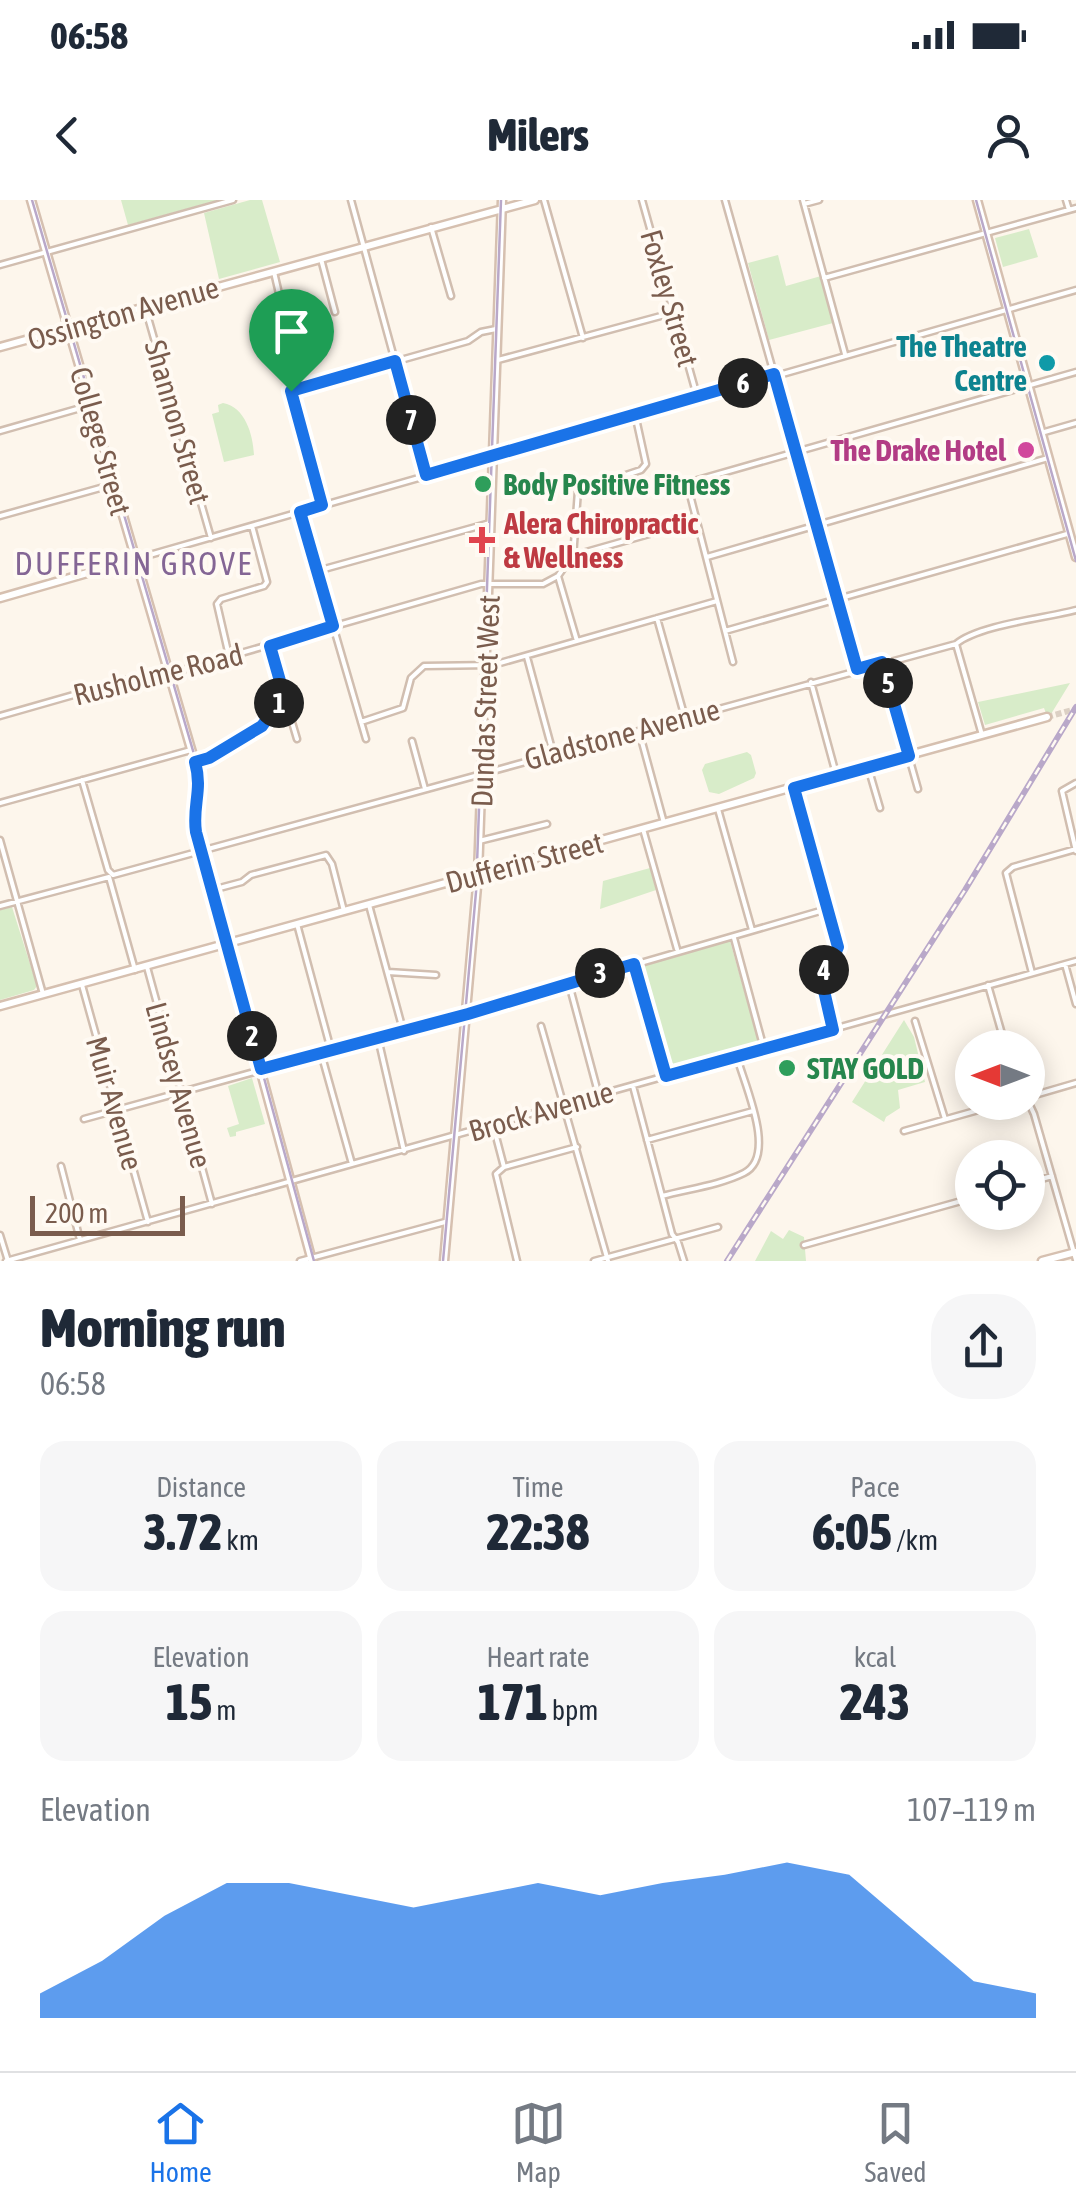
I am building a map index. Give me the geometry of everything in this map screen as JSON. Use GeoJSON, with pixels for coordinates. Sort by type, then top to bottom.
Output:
{"type":"FeatureCollection","features":[{"type":"Feature","properties":{"kind":"main road","name":"College Street"},"geometry":{"type":"LineString","coordinates":[[31,200],[195,762],[200,785],[194,824],[312,1259]]}},
{"type":"Feature","properties":{"kind":"main road","name":"Ossington Avenue"},"geometry":{"type":"LineString","coordinates":[[0,347],[503,204],[535,200]]}},
{"type":"Feature","properties":{"kind":"main road"},"geometry":{"type":"LineString","coordinates":[[977,200],[1076,557]]}},
{"type":"Feature","properties":{"kind":"main road","name":"Dundas Street West"},"geometry":{"type":"LineString","coordinates":[[444,1261],[478,875],[503,204]]}},
{"type":"Feature","properties":{"kind":"main road"},"geometry":{"type":"LineString","coordinates":[[0,598],[136,560]]}},
{"type":"Feature","properties":{"kind":"main road","name":"Dufferin Street"},"geometry":{"type":"LineString","coordinates":[[0,1006],[1047,716]]}},
{"type":"Feature","properties":{"kind":"main road"},"geometry":{"type":"LineString","coordinates":[[1042,1261],[1075,1255]]}},
{"type":"Feature","properties":{"kind":"street"},"geometry":{"type":"LineString","coordinates":[[0,265],[233,200]]}},
{"type":"Feature","properties":{"kind":"street"},"geometry":{"type":"LineString","coordinates":[[351,200],[426,475]]}},
{"type":"Feature","properties":{"kind":"street"},"geometry":{"type":"LineString","coordinates":[[544,200],[583,338]]}},
{"type":"Feature","properties":{"kind":"street","name":"Foxley Street"},"geometry":{"type":"LineString","coordinates":[[642,200],[698,396]]}},
{"type":"Feature","properties":{"kind":"street"},"geometry":{"type":"LineString","coordinates":[[725,200],[857,669]]}},
{"type":"Feature","properties":{"kind":"street"},"geometry":{"type":"LineString","coordinates":[[819,200],[803,202],[846,354]]}},
{"type":"Feature","properties":{"kind":"street"},"geometry":{"type":"LineString","coordinates":[[1066,200],[1069,210]]}},
{"type":"Feature","properties":{"kind":"street"},"geometry":{"type":"LineString","coordinates":[[824,278],[1076,208]]}},
{"type":"Feature","properties":{"kind":"street"},"geometry":{"type":"LineString","coordinates":[[431,227],[451,296]]}},
{"type":"Feature","properties":{"kind":"street"},"geometry":{"type":"LineString","coordinates":[[320,258],[335,312]]}},
{"type":"Feature","properties":{"kind":"street"},"geometry":{"type":"LineString","coordinates":[[274,271],[283,307],[279,344],[322,505]]}},
{"type":"Feature","properties":{"kind":"street"},"geometry":{"type":"LineString","coordinates":[[136,560],[1076,290]]}},
{"type":"Feature","properties":{"kind":"street","name":"Shannon Street"},"geometry":{"type":"LineString","coordinates":[[145,307],[211,538]]}},
{"type":"Feature","properties":{"kind":"street"},"geometry":{"type":"LineString","coordinates":[[498,360],[674,313]]}},
{"type":"Feature","properties":{"kind":"street"},"geometry":{"type":"LineString","coordinates":[[291,391],[500,329]]}},
{"type":"Feature","properties":{"kind":"street"},"geometry":{"type":"LineString","coordinates":[[733,662],[685,486],[1076,372]]}},
{"type":"Feature","properties":{"kind":"street"},"geometry":{"type":"LineString","coordinates":[[0,431],[90,405]]}},
{"type":"Feature","properties":{"kind":"street"},"geometry":{"type":"LineString","coordinates":[[578,641],[558,576],[573,557],[578,490],[641,470],[646,464],[635,414]]}},
{"type":"Feature","properties":{"kind":"street"},"geometry":{"type":"LineString","coordinates":[[1041,433],[1076,423]]}},
{"type":"Feature","properties":{"kind":"street"},"geometry":{"type":"LineString","coordinates":[[705,557],[1048,458]]}},
{"type":"Feature","properties":{"kind":"street"},"geometry":{"type":"LineString","coordinates":[[0,516],[114,484]]}},
{"type":"Feature","properties":{"kind":"street"},"geometry":{"type":"LineString","coordinates":[[300,512],[366,740]]}},
{"type":"Feature","properties":{"kind":"street"},"geometry":{"type":"LineString","coordinates":[[573,557],[695,521]]}},
{"type":"Feature","properties":{"kind":"street"},"geometry":{"type":"LineString","coordinates":[[317,571],[492,523]]}},
{"type":"Feature","properties":{"kind":"street"},"geometry":{"type":"LineString","coordinates":[[228,656],[217,604],[267,582],[252,526]]}},
{"type":"Feature","properties":{"kind":"street"},"geometry":{"type":"LineString","coordinates":[[725,631],[1069,533]]}},
{"type":"Feature","properties":{"kind":"street","name":"Rusholme Road"},"geometry":{"type":"LineString","coordinates":[[0,716],[158,671],[175,672],[270,646],[467,588],[490,584],[538,585],[558,576]]}},
{"type":"Feature","properties":{"kind":"street"},"geometry":{"type":"LineString","coordinates":[[362,722],[404,708],[412,678],[424,666],[486,666],[717,600]]}},
{"type":"Feature","properties":{"kind":"street","name":"Gladstone Avenue"},"geometry":{"type":"LineString","coordinates":[[0,906],[1076,610]]}},
{"type":"Feature","properties":{"kind":"street"},"geometry":{"type":"LineString","coordinates":[[657,618],[684,718]]}},
{"type":"Feature","properties":{"kind":"street"},"geometry":{"type":"LineString","coordinates":[[956,644],[982,735]]}},
{"type":"Feature","properties":{"kind":"street"},"geometry":{"type":"LineString","coordinates":[[270,646],[297,739]]}},
{"type":"Feature","properties":{"kind":"street"},"geometry":{"type":"LineString","coordinates":[[527,656],[553,753]]}},
{"type":"Feature","properties":{"kind":"street"},"geometry":{"type":"LineString","coordinates":[[882,662],[918,788]]}},
{"type":"Feature","properties":{"kind":"street"},"geometry":{"type":"LineString","coordinates":[[811,682],[836,776]]}},
{"type":"Feature","properties":{"kind":"street"},"geometry":{"type":"LineString","coordinates":[[195,762],[209,758],[262,726],[284,695]]}},
{"type":"Feature","properties":{"kind":"street"},"geometry":{"type":"LineString","coordinates":[[639,730],[664,823]]}},
{"type":"Feature","properties":{"kind":"street"},"geometry":{"type":"LineString","coordinates":[[412,740],[425,788]]}},
{"type":"Feature","properties":{"kind":"street"},"geometry":{"type":"LineString","coordinates":[[0,804],[191,750]]}},
{"type":"Feature","properties":{"kind":"street"},"geometry":{"type":"LineString","coordinates":[[868,767],[880,808]]}},
{"type":"Feature","properties":{"kind":"street","name":"Lindsey Avenue"},"geometry":{"type":"LineString","coordinates":[[82,780],[135,970]]}},
{"type":"Feature","properties":{"kind":"street"},"geometry":{"type":"LineString","coordinates":[[1032,973],[1006,876],[1008,870],[1076,850],[1062,791],[1076,783]]}},
{"type":"Feature","properties":{"kind":"street"},"geometry":{"type":"LineString","coordinates":[[794,788],[838,947],[823,972],[822,988],[833,1030]]}},
{"type":"Feature","properties":{"kind":"street"},"geometry":{"type":"LineString","coordinates":[[718,808],[752,930]]}},
{"type":"Feature","properties":{"kind":"street"},"geometry":{"type":"LineString","coordinates":[[479,841],[547,824]]}},
{"type":"Feature","properties":{"kind":"street"},"geometry":{"type":"LineString","coordinates":[[644,829],[678,950]]}},
{"type":"Feature","properties":{"kind":"street"},"geometry":{"type":"LineString","coordinates":[[0,840],[44,994]]}},
{"type":"Feature","properties":{"kind":"street"},"geometry":{"type":"LineString","coordinates":[[212,890],[326,855],[332,864],[344,912]]}},
{"type":"Feature","properties":{"kind":"street"},"geometry":{"type":"LineString","coordinates":[[368,905],[404,1030]]}},
{"type":"Feature","properties":{"kind":"street"},"geometry":{"type":"LineString","coordinates":[[84,1119],[828,909]]}},
{"type":"Feature","properties":{"kind":"street"},"geometry":{"type":"LineString","coordinates":[[298,924],[331,1050]]}},
{"type":"Feature","properties":{"kind":"street"},"geometry":{"type":"LineString","coordinates":[[733,935],[764,1048]]}},
{"type":"Feature","properties":{"kind":"street","name":"Brock Avenue"},"geometry":{"type":"LineString","coordinates":[[7,1261],[1076,961]]}},
{"type":"Feature","properties":{"kind":"street"},"geometry":{"type":"LineString","coordinates":[[634,964],[666,1076]]}},
{"type":"Feature","properties":{"kind":"street"},"geometry":{"type":"LineString","coordinates":[[1064,964],[1076,1004]]}},
{"type":"Feature","properties":{"kind":"street","name":"Lindsey Avenue"},"geometry":{"type":"LineString","coordinates":[[146,966],[212,1204]]}},
{"type":"Feature","properties":{"kind":"street"},"geometry":{"type":"LineString","coordinates":[[388,972],[436,975]]}},
{"type":"Feature","properties":{"kind":"street"},"geometry":{"type":"LineString","coordinates":[[568,982],[599,1096]]}},
{"type":"Feature","properties":{"kind":"street","name":"Muir Avenue"},"geometry":{"type":"LineString","coordinates":[[82,984],[148,1222]]}},
{"type":"Feature","properties":{"kind":"street"},"geometry":{"type":"LineString","coordinates":[[988,984],[1001,1030]]}},
{"type":"Feature","properties":{"kind":"street"},"geometry":{"type":"LineString","coordinates":[[916,1021],[945,1119]]}},
{"type":"Feature","properties":{"kind":"street"},"geometry":{"type":"LineString","coordinates":[[540,1026],[608,1259]]}},
{"type":"Feature","properties":{"kind":"street"},"geometry":{"type":"LineString","coordinates":[[377,1037],[404,1150]]}},
{"type":"Feature","properties":{"kind":"street"},"geometry":{"type":"LineString","coordinates":[[321,1053],[352,1165]]}},
{"type":"Feature","properties":{"kind":"street"},"geometry":{"type":"LineString","coordinates":[[662,1196],[748,1171],[757,1159],[761,1145],[737,1056]]}},
{"type":"Feature","properties":{"kind":"street"},"geometry":{"type":"LineString","coordinates":[[1045,1093],[1076,1083]]}},
{"type":"Feature","properties":{"kind":"street"},"geometry":{"type":"LineString","coordinates":[[633,1086],[684,1261]]}},
{"type":"Feature","properties":{"kind":"street"},"geometry":{"type":"LineString","coordinates":[[647,1140],[753,1111]]}},
{"type":"Feature","properties":{"kind":"street"},"geometry":{"type":"LineString","coordinates":[[904,1131],[955,1116]]}},
{"type":"Feature","properties":{"kind":"street"},"geometry":{"type":"LineString","coordinates":[[1035,1120],[1075,1255]]}},
{"type":"Feature","properties":{"kind":"street"},"geometry":{"type":"LineString","coordinates":[[493,1124],[504,1167]]}},
{"type":"Feature","properties":{"kind":"street"},"geometry":{"type":"LineString","coordinates":[[518,1261],[496,1174],[504,1167],[577,1147]]}},
{"type":"Feature","properties":{"kind":"street"},"geometry":{"type":"LineString","coordinates":[[61,1166],[80,1240]]}},
{"type":"Feature","properties":{"kind":"street"},"geometry":{"type":"LineString","coordinates":[[1045,1178],[1052,1176]]}},
{"type":"Feature","properties":{"kind":"street"},"geometry":{"type":"LineString","coordinates":[[804,1245],[955,1203]]}},
{"type":"Feature","properties":{"kind":"street"},"geometry":{"type":"LineString","coordinates":[[300,1261],[448,1221]]}},
{"type":"Feature","properties":{"kind":"street"},"geometry":{"type":"LineString","coordinates":[[594,1261],[718,1226]]}},
{"type":"Feature","properties":{"kind":"street"},"geometry":{"type":"LineString","coordinates":[[0,1234],[7,1261]]}},
{"type":"Feature","properties":{"kind":"green space"},"geometry":{"type":"Polygon","coordinates":[[[121,200],[218,200],[128,225],[121,200]]]}},
{"type":"Feature","properties":{"kind":"green space"},"geometry":{"type":"Polygon","coordinates":[[[262,200],[280,262],[219,279],[204,213],[262,200]]]}},
{"type":"Feature","properties":{"kind":"green space"},"geometry":{"type":"Polygon","coordinates":[[[1029,229],[1038,257],[1003,267],[995,238],[1029,229]]]}},
{"type":"Feature","properties":{"kind":"green space"},"geometry":{"type":"Polygon","coordinates":[[[778,255],[786,286],[821,276],[833,323],[769,340],[748,263],[778,255]]]}},
{"type":"Feature","properties":{"kind":"green space"},"geometry":{"type":"Polygon","coordinates":[[[223,403],[242,416],[254,455],[224,462],[212,414],[219,412],[218,405],[223,403]]]}},
{"type":"Feature","properties":{"kind":"green space"},"geometry":{"type":"Polygon","coordinates":[[[1070,683],[1048,719],[1044,708],[985,725],[978,702],[1070,683]]]}},
{"type":"Feature","properties":{"kind":"green space"},"geometry":{"type":"Polygon","coordinates":[[[747,752],[756,773],[754,778],[719,794],[709,792],[702,770],[705,764],[747,752]]]}},
{"type":"Feature","properties":{"kind":"green space"},"geometry":{"type":"Polygon","coordinates":[[[650,868],[656,890],[600,909],[603,881],[650,868]]]}},
{"type":"Feature","properties":{"kind":"green space"},"geometry":{"type":"Polygon","coordinates":[[[12,907],[37,986],[0,1000],[0,910],[12,907]]]}},
{"type":"Feature","properties":{"kind":"green space"},"geometry":{"type":"Polygon","coordinates":[[[730,941],[759,1044],[669,1070],[639,966],[730,941]]]}},
{"type":"Feature","properties":{"kind":"green space"},"geometry":{"type":"Polygon","coordinates":[[[904,1020],[914,1037],[925,1082],[898,1090],[900,1108],[884,1122],[852,1102],[904,1020]]]}},
{"type":"Feature","properties":{"kind":"green space"},"geometry":{"type":"Polygon","coordinates":[[[252,1078],[265,1124],[230,1137],[227,1128],[239,1124],[228,1086],[252,1078]]]}},
{"type":"Feature","properties":{"kind":"green space"},"geometry":{"type":"Polygon","coordinates":[[[789,1230],[804,1237],[806,1261],[755,1261],[771,1231],[783,1239],[789,1230]]]}},
{"type":"Feature","properties":{"kind":"tunnel"},"geometry":{"type":"LineString","coordinates":[[1047,717],[1076,709]]}},
{"type":"Feature","properties":{"kind":"tram line"},"geometry":{"type":"LineString","coordinates":[[32,200],[201,778],[198,836],[314,1261]]}},
{"type":"Feature","properties":{"kind":"tram line"},"geometry":{"type":"LineString","coordinates":[[443,1261],[476,892],[501,200]]}},
{"type":"Feature","properties":{"kind":"tram line"},"geometry":{"type":"LineString","coordinates":[[976,200],[1076,561]]}},
{"type":"Feature","properties":{"kind":"railway"},"geometry":{"type":"LineString","coordinates":[[727,1261],[965,890],[1076,707]]}},
{"type":"Feature","properties":{"kind":"place","name":"The Theatre Centre"},"geometry":{"type":"Point","coordinates":[1047,363]}},
{"type":"Feature","properties":{"kind":"place","name":"The Drake Hotel"},"geometry":{"type":"Point","coordinates":[1026,450]}},
{"type":"Feature","properties":{"kind":"place","name":"Body Positive Fitness"},"geometry":{"type":"Point","coordinates":[483,484]}},
{"type":"Feature","properties":{"kind":"place","name":"Alera Chiropractic & Wellness"},"geometry":{"type":"Point","coordinates":[482,540]}},
{"type":"Feature","properties":{"kind":"place","name":"STAY GOLD"},"geometry":{"type":"Point","coordinates":[787,1068]}},
{"type":"Feature","properties":{"kind":"district","name":"DUFFERIN GROVE"},"geometry":{"type":"Point","coordinates":[134,563]}},
{"type":"Feature","properties":{"kind":"route"},"geometry":{"type":"LineString","coordinates":[[395,361],[426,475],[774,374],[857,669],[882,662],[909,756],[794,788],[838,947],[823,972],[822,982],[833,1030],[666,1076],[634,964],[468,1014],[261,1069],[196,832],[194,815],[200,785],[195,762],[209,758],[272,716],[284,695],[270,646],[333,626],[300,512],[322,505],[291,391],[395,361]]}}]}
